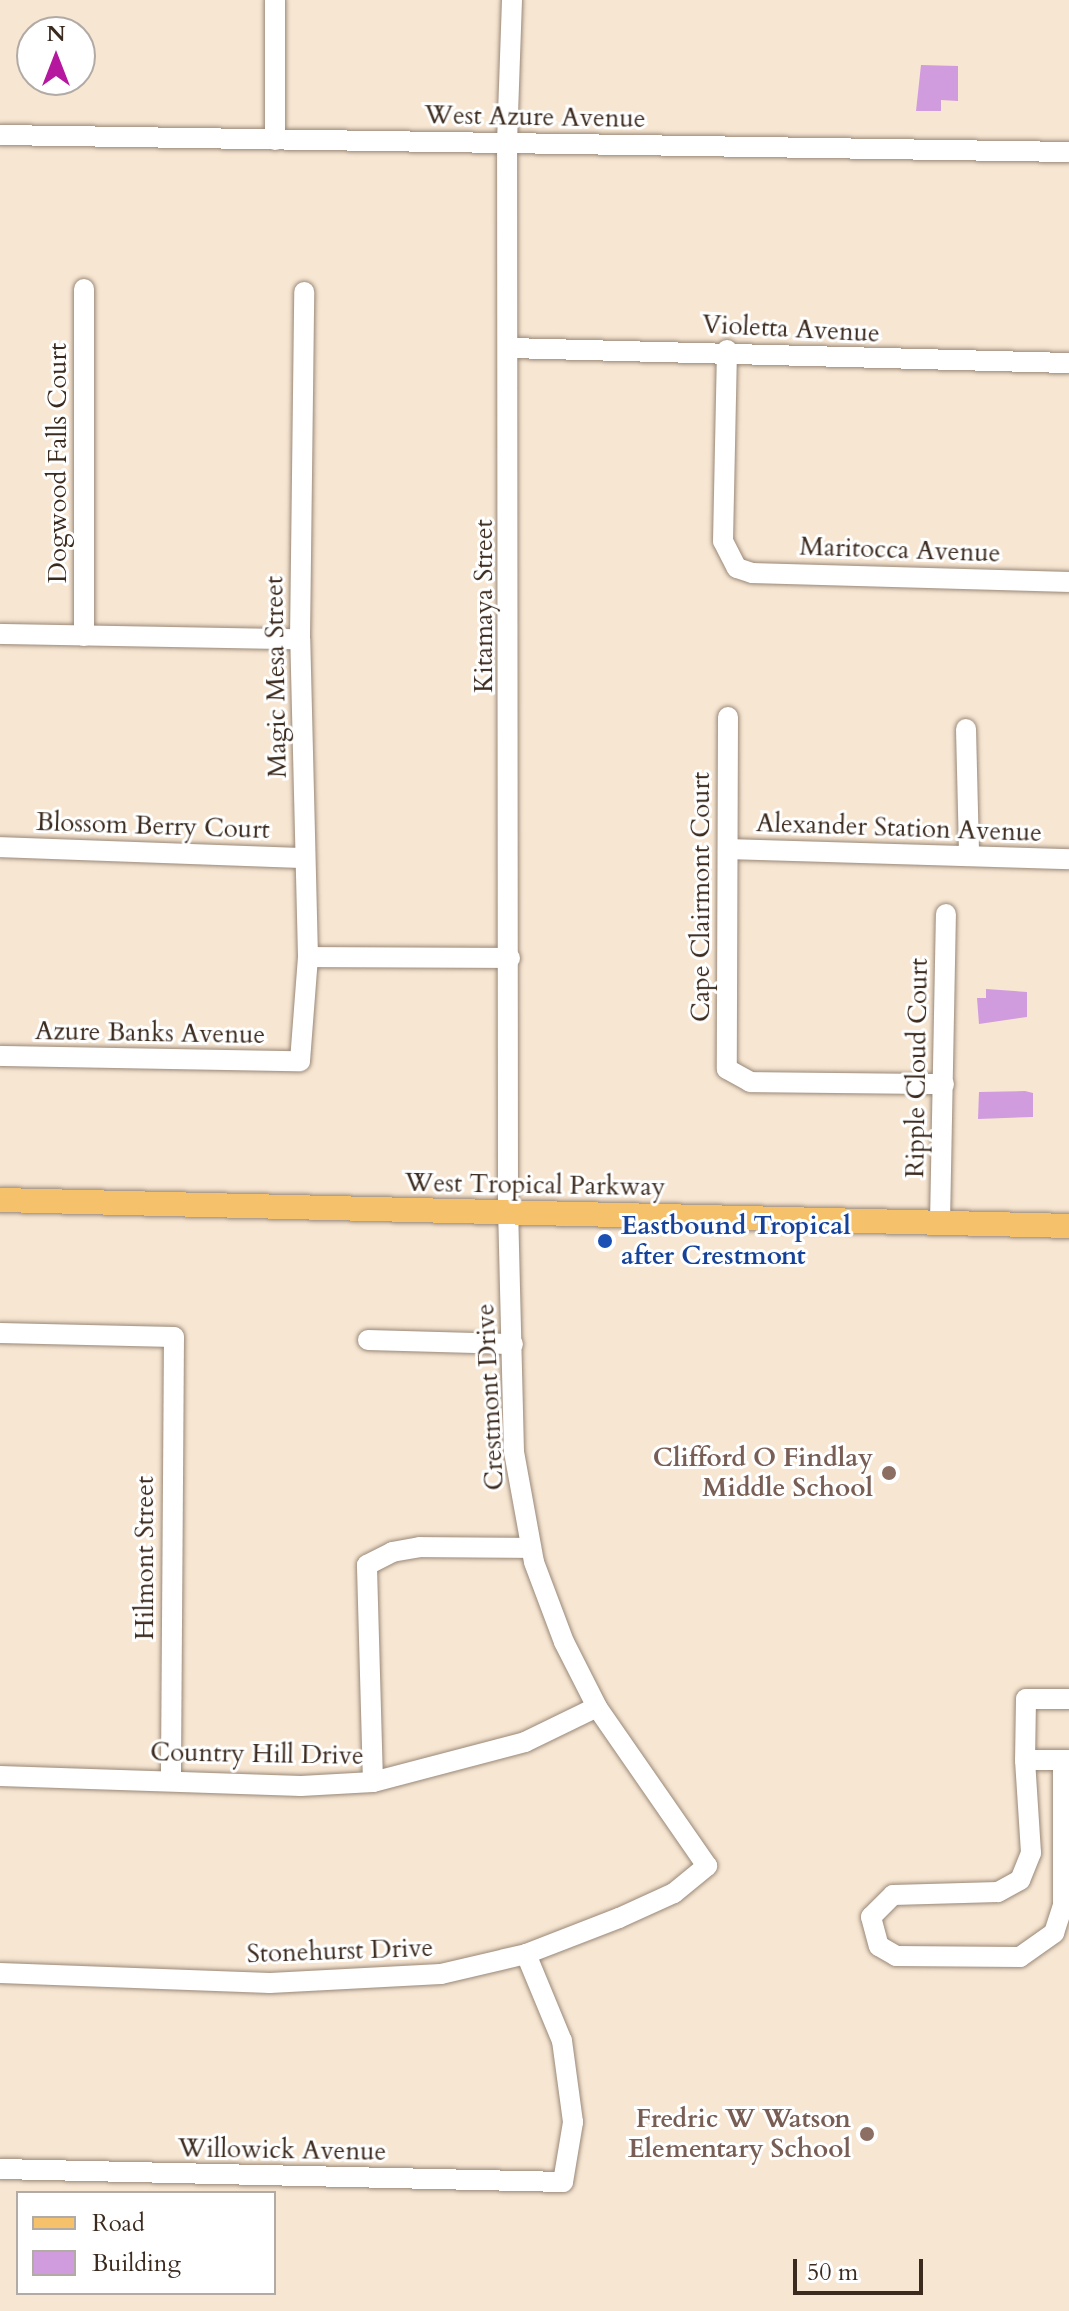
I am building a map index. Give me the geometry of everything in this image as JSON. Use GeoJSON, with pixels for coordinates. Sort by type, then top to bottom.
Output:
{"type":"FeatureCollection","features":[{"type":"Feature","properties":{"kind":"main road","name":"West Tropical Parkway"},"geometry":{"type":"LineString","coordinates":[[0,1200],[1069,1226]]}},
{"type":"Feature","properties":{"kind":"street"},"geometry":{"type":"LineString","coordinates":[[275,0],[275,140]]}},
{"type":"Feature","properties":{"kind":"street","name":"Kitamaya Street"},"geometry":{"type":"LineString","coordinates":[[508,1213],[510,348],[507,143],[512,0]]}},
{"type":"Feature","properties":{"kind":"street","name":"West Azure Avenue"},"geometry":{"type":"LineString","coordinates":[[0,135],[1069,152]]}},
{"type":"Feature","properties":{"kind":"street","name":"Dogwood Falls Court"},"geometry":{"type":"LineString","coordinates":[[84,289],[84,636]]}},
{"type":"Feature","properties":{"kind":"street","name":"Magic Mesa Street"},"geometry":{"type":"LineString","coordinates":[[300,1061],[308,957],[300,639],[304,292]]}},
{"type":"Feature","properties":{"kind":"street","name":"Violetta Avenue"},"geometry":{"type":"LineString","coordinates":[[510,348],[727,350],[859,359],[1069,363]]}},
{"type":"Feature","properties":{"kind":"street","name":"Maritocca Avenue"},"geometry":{"type":"LineString","coordinates":[[727,350],[723,541],[732,562],[752,573],[1069,582]]}},
{"type":"Feature","properties":{"kind":"street"},"geometry":{"type":"LineString","coordinates":[[0,634],[300,639]]}},
{"type":"Feature","properties":{"kind":"street","name":"Cape Clairmont Court"},"geometry":{"type":"LineString","coordinates":[[728,717],[725,1057],[733,1074],[750,1082],[944,1084]]}},
{"type":"Feature","properties":{"kind":"street"},"geometry":{"type":"LineString","coordinates":[[966,729],[969,856]]}},
{"type":"Feature","properties":{"kind":"street","name":"Blossom Berry Court"},"geometry":{"type":"LineString","coordinates":[[0,847],[305,858]]}},
{"type":"Feature","properties":{"kind":"street","name":"Alexander Station Avenue"},"geometry":{"type":"LineString","coordinates":[[728,849],[1069,859]]}},
{"type":"Feature","properties":{"kind":"street","name":"Ripple Cloud Court"},"geometry":{"type":"LineString","coordinates":[[940,1223],[946,914]]}},
{"type":"Feature","properties":{"kind":"street"},"geometry":{"type":"LineString","coordinates":[[308,957],[510,958]]}},
{"type":"Feature","properties":{"kind":"street","name":"Azure Banks Avenue"},"geometry":{"type":"LineString","coordinates":[[0,1056],[300,1061]]}},
{"type":"Feature","properties":{"kind":"street","name":"Crestmont Drive"},"geometry":{"type":"LineString","coordinates":[[508,1213],[514,1452],[530,1548],[564,1642],[597,1707],[707,1866]]}},
{"type":"Feature","properties":{"kind":"street","name":"Hilmont Street"},"geometry":{"type":"LineString","coordinates":[[0,1333],[174,1337],[171,1780]]}},
{"type":"Feature","properties":{"kind":"street"},"geometry":{"type":"LineString","coordinates":[[368,1340],[513,1344]]}},
{"type":"Feature","properties":{"kind":"street"},"geometry":{"type":"LineString","coordinates":[[373,1782],[367,1565],[392,1552],[420,1547],[530,1548]]}},
{"type":"Feature","properties":{"kind":"street"},"geometry":{"type":"LineString","coordinates":[[1025,1760],[1066,1760],[1063,1905],[1054,1933],[1020,1957],[896,1956],[879,1946],[871,1917],[893,1895],[998,1892],[1020,1880],[1031,1853],[1025,1760],[1026,1699],[1069,1699]]}},
{"type":"Feature","properties":{"kind":"street","name":"Country Hill Drive"},"geometry":{"type":"LineString","coordinates":[[0,1776],[301,1786],[373,1782],[525,1742],[597,1707]]}},
{"type":"Feature","properties":{"kind":"street","name":"Stonehurst Drive"},"geometry":{"type":"LineString","coordinates":[[0,1973],[372,1981],[441,1974],[526,1954],[674,1893],[707,1866]]}},
{"type":"Feature","properties":{"kind":"street","name":"Willowick Avenue"},"geometry":{"type":"LineString","coordinates":[[0,2169],[563,2182],[573,2122],[562,2041],[526,1954]]}},
{"type":"Feature","properties":{"kind":"building"},"geometry":{"type":"Polygon","coordinates":[[[921,65],[958,66],[958,101],[941,100],[941,111],[916,111],[921,65]]]}},
{"type":"Feature","properties":{"kind":"building"},"geometry":{"type":"Polygon","coordinates":[[[986,989],[1027,992],[1027,1017],[979,1024],[977,998],[986,998],[986,989]]]}},
{"type":"Feature","properties":{"kind":"building"},"geometry":{"type":"Polygon","coordinates":[[[979,1092],[1033,1093],[1033,1117],[978,1119],[979,1092]]]}},
{"type":"Feature","properties":{"kind":"place","name":"Eastbound Tropical after Crestmont"},"geometry":{"type":"Point","coordinates":[605,1241]}},
{"type":"Feature","properties":{"kind":"place","name":"Clifford O Findlay Middle School"},"geometry":{"type":"Point","coordinates":[889,1473]}},
{"type":"Feature","properties":{"kind":"place","name":"Fredric W Watson Elementary School"},"geometry":{"type":"Point","coordinates":[867,2134]}}]}
